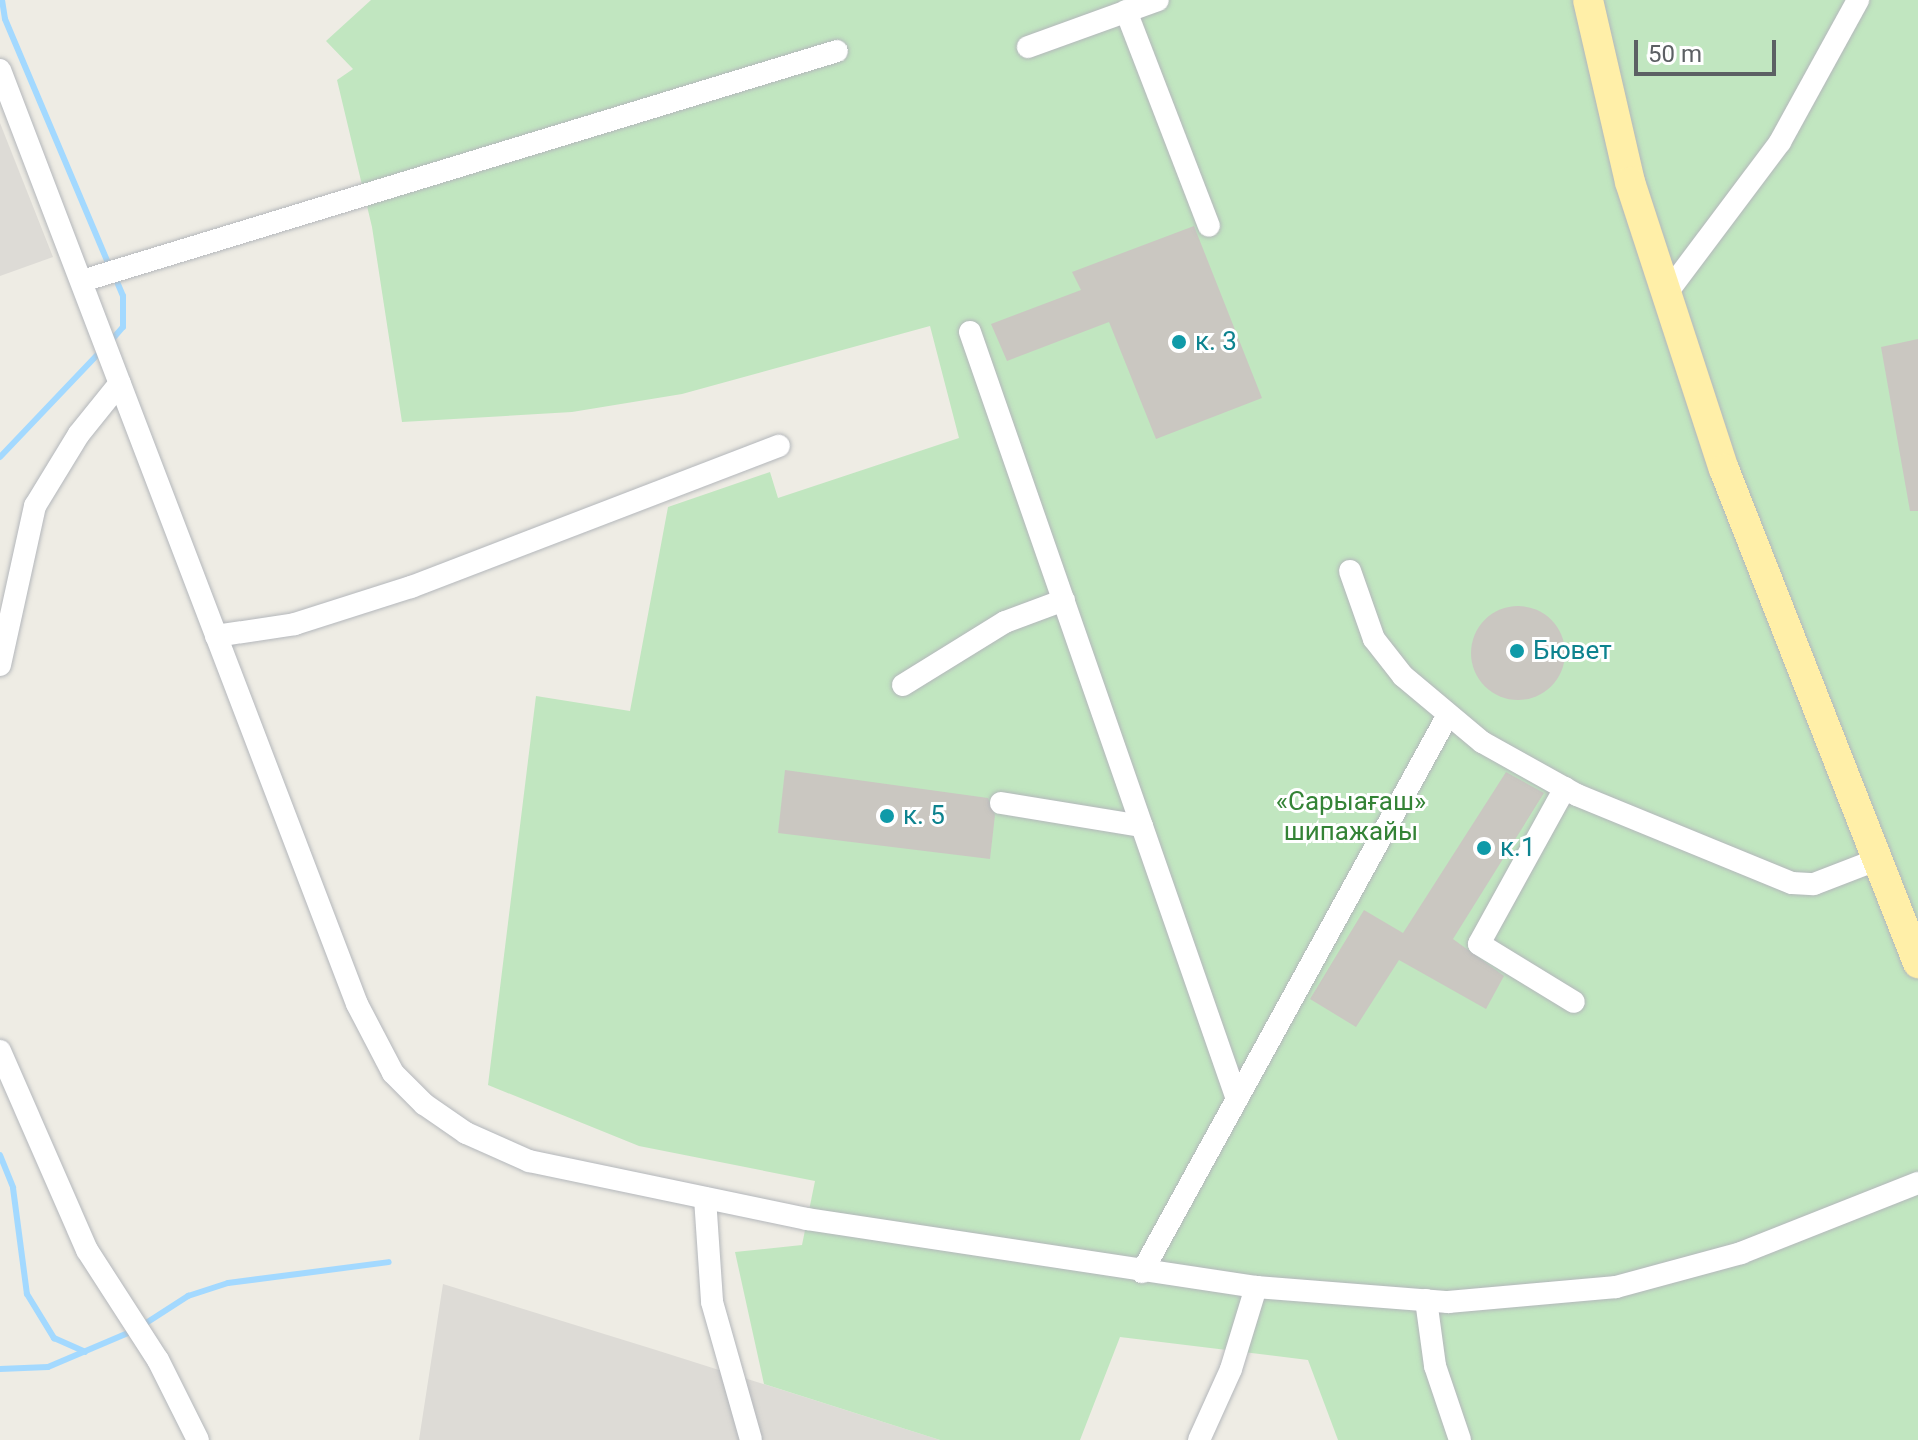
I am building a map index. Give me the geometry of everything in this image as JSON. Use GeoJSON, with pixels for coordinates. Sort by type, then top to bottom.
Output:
{"type":"FeatureCollection","features":[{"type":"Feature","properties":{"kind":"main road"},"geometry":{"type":"LineString","coordinates":[[1588,0],[1630,182],[1724,469],[1918,963]]}},
{"type":"Feature","properties":{"kind":"street"},"geometry":{"type":"LineString","coordinates":[[1028,47],[1158,0]]}},
{"type":"Feature","properties":{"kind":"street"},"geometry":{"type":"LineString","coordinates":[[1666,294],[1780,142],[1858,0]]}},
{"type":"Feature","properties":{"kind":"street"},"geometry":{"type":"LineString","coordinates":[[1126,11],[1209,226]]}},
{"type":"Feature","properties":{"kind":"street"},"geometry":{"type":"LineString","coordinates":[[82,281],[837,51]]}},
{"type":"Feature","properties":{"kind":"street"},"geometry":{"type":"LineString","coordinates":[[0,70],[357,1004],[393,1073],[424,1104],[466,1133],[529,1161],[705,1198],[1142,1272],[1256,1287],[1426,1300],[1539,1297],[1616,1287],[1741,1253],[1918,1183]]}},
{"type":"Feature","properties":{"kind":"street"},"geometry":{"type":"LineString","coordinates":[[970,332],[1237,1099]]}},
{"type":"Feature","properties":{"kind":"street"},"geometry":{"type":"LineString","coordinates":[[0,665],[35,506],[79,434],[120,383]]}},
{"type":"Feature","properties":{"kind":"street"},"geometry":{"type":"LineString","coordinates":[[216,636],[295,624],[411,587],[779,446]]}},
{"type":"Feature","properties":{"kind":"street"},"geometry":{"type":"LineString","coordinates":[[1350,571],[1374,639],[1403,676],[1482,742],[1565,788],[1792,883],[1814,884],[1876,860]]}},
{"type":"Feature","properties":{"kind":"street"},"geometry":{"type":"LineString","coordinates":[[903,685],[1005,622],[1064,600]]}},
{"type":"Feature","properties":{"kind":"street"},"geometry":{"type":"LineString","coordinates":[[1142,1272],[1448,715]]}},
{"type":"Feature","properties":{"kind":"street"},"geometry":{"type":"LineString","coordinates":[[1565,788],[1479,944],[1574,1002]]}},
{"type":"Feature","properties":{"kind":"street"},"geometry":{"type":"LineString","coordinates":[[1001,803],[1142,826]]}},
{"type":"Feature","properties":{"kind":"street"},"geometry":{"type":"LineString","coordinates":[[0,1051],[7,1090],[87,1250],[158,1360],[198,1440]]}},
{"type":"Feature","properties":{"kind":"street"},"geometry":{"type":"LineString","coordinates":[[705,1198],[712,1302],[751,1440]]}},
{"type":"Feature","properties":{"kind":"street"},"geometry":{"type":"LineString","coordinates":[[1199,1440],[1231,1369],[1256,1287]]}},
{"type":"Feature","properties":{"kind":"street"},"geometry":{"type":"LineString","coordinates":[[1426,1300],[1435,1366],[1460,1440]]}},
{"type":"Feature","properties":{"kind":"shaded area"},"geometry":{"type":"Polygon","coordinates":[[[0,123],[53,257],[0,276],[0,123]]]}},
{"type":"Feature","properties":{"kind":"shaded area"},"geometry":{"type":"Polygon","coordinates":[[[443,1284],[656,1350],[940,1440],[419,1440],[443,1284]]]}},
{"type":"Feature","properties":{"kind":"green space","name":"«Сарыағаш» шипажайы"},"geometry":{"type":"Polygon","coordinates":[[[371,0],[1918,0],[1918,1440],[1338,1440],[1308,1360],[1120,1337],[1080,1440],[940,1440],[764,1384],[735,1252],[802,1245],[815,1181],[639,1146],[488,1085],[536,696],[630,711],[668,507],[770,472],[778,498],[959,438],[930,326],[682,394],[572,412],[402,422],[372,227],[337,80],[353,69],[326,41],[371,0]]]}},
{"type":"Feature","properties":{"kind":"building","name":"к. 3"},"geometry":{"type":"Polygon","coordinates":[[[1194,226],[1262,398],[1156,439],[1109,322],[1007,361],[991,324],[1081,290],[1072,272],[1194,226]]]}},
{"type":"Feature","properties":{"kind":"building"},"geometry":{"type":"Polygon","coordinates":[[[1918,339],[1918,511],[1910,511],[1881,347],[1918,339]]]}},
{"type":"Feature","properties":{"kind":"building","name":"Бювет"},"geometry":{"type":"Polygon","coordinates":[[[1518,606],[1536,610],[1551,620],[1561,635],[1565,653],[1561,671],[1551,686],[1536,696],[1518,700],[1500,696],[1485,686],[1475,671],[1471,653],[1475,635],[1485,620],[1500,610],[1518,606]]]}},
{"type":"Feature","properties":{"kind":"building","name":"к. 5"},"geometry":{"type":"Polygon","coordinates":[[[785,770],[988,798],[995,815],[990,859],[778,833],[785,770]]]}},
{"type":"Feature","properties":{"kind":"building","name":"к.1"},"geometry":{"type":"Polygon","coordinates":[[[1506,772],[1544,793],[1453,939],[1504,976],[1486,1009],[1399,960],[1356,1027],[1310,999],[1364,910],[1403,933],[1506,772]]]}},
{"type":"Feature","properties":{"kind":"waterway"},"geometry":{"type":"LineString","coordinates":[[2,0],[5,19],[110,267]]}},
{"type":"Feature","properties":{"kind":"waterway"},"geometry":{"type":"LineString","coordinates":[[109,343],[123,327],[123,296],[115,277]]}},
{"type":"Feature","properties":{"kind":"waterway"},"geometry":{"type":"LineString","coordinates":[[0,457],[101,351]]}},
{"type":"Feature","properties":{"kind":"waterway"},"geometry":{"type":"LineString","coordinates":[[0,1155],[13,1188],[27,1294],[54,1338],[85,1352]]}},
{"type":"Feature","properties":{"kind":"waterway"},"geometry":{"type":"LineString","coordinates":[[143,1325],[188,1296],[228,1283],[389,1262]]}},
{"type":"Feature","properties":{"kind":"waterway"},"geometry":{"type":"LineString","coordinates":[[0,1369],[48,1367],[133,1331]]}},
{"type":"Feature","properties":{"kind":"place","name":"к. 3"},"geometry":{"type":"Point","coordinates":[1179,342]}},
{"type":"Feature","properties":{"kind":"place","name":"Бювет"},"geometry":{"type":"Point","coordinates":[1517,651]}},
{"type":"Feature","properties":{"kind":"place","name":"к. 5"},"geometry":{"type":"Point","coordinates":[887,816]}},
{"type":"Feature","properties":{"kind":"place","name":"к.1"},"geometry":{"type":"Point","coordinates":[1484,848]}}]}
